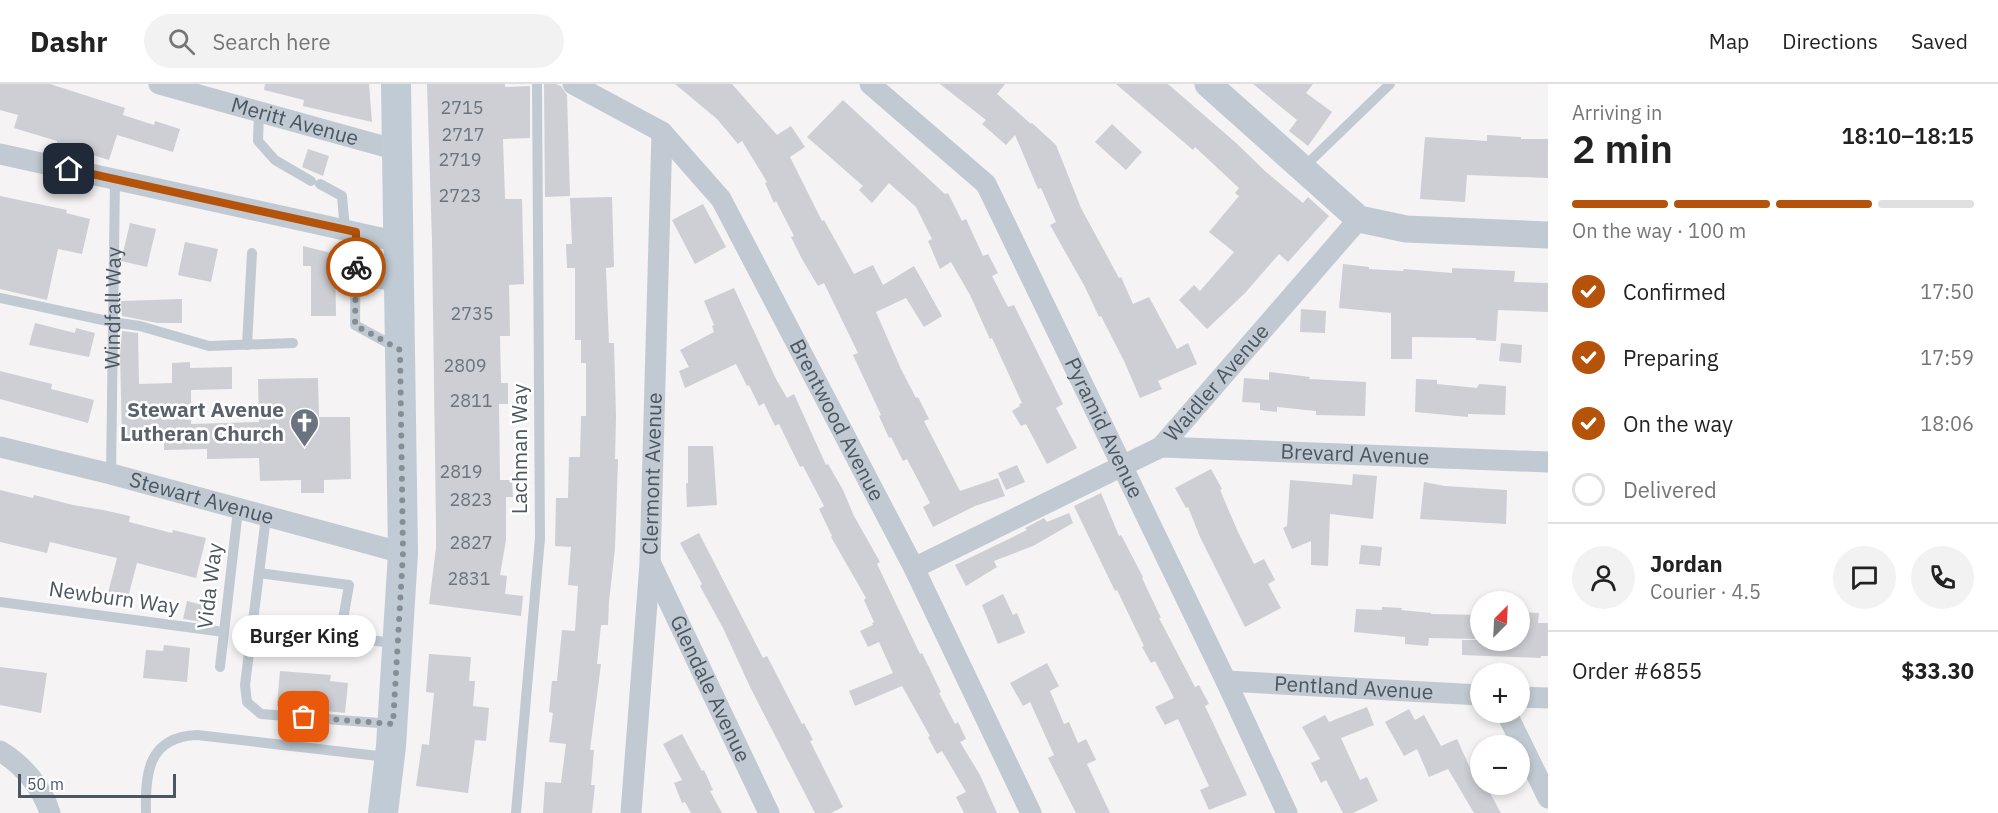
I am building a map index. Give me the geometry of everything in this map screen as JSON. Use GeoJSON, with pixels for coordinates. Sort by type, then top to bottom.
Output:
{"type":"FeatureCollection","features":[{"type":"Feature","properties":{"kind":"main road"},"geometry":{"type":"LineString","coordinates":[[383,813],[393,724],[403,553],[396,84]]}},
{"type":"Feature","properties":{"kind":"street","name":"Meritt Avenue"},"geometry":{"type":"LineString","coordinates":[[159,84],[203,90],[259,112],[397,150]]}},
{"type":"Feature","properties":{"kind":"street","name":"Brentwood Avenue"},"geometry":{"type":"LineString","coordinates":[[573,84],[662,132],[721,199],[914,568],[1031,813]]}},
{"type":"Feature","properties":{"kind":"street","name":"Pyramid Avenue"},"geometry":{"type":"LineString","coordinates":[[870,84],[986,184],[1226,681],[1287,813]]}},
{"type":"Feature","properties":{"kind":"street"},"geometry":{"type":"LineString","coordinates":[[1208,84],[1301,170],[1359,219],[1406,229],[1548,235]]}},
{"type":"Feature","properties":{"kind":"street","name":"Clermont Avenue"},"geometry":{"type":"LineString","coordinates":[[631,813],[651,563],[662,132]]}},
{"type":"Feature","properties":{"kind":"street"},"geometry":{"type":"LineString","coordinates":[[0,154],[399,242]]}},
{"type":"Feature","properties":{"kind":"street","name":"Waidler Avenue"},"geometry":{"type":"LineString","coordinates":[[914,568],[1161,447],[1359,219]]}},
{"type":"Feature","properties":{"kind":"street","name":"Stewart Avenue"},"geometry":{"type":"LineString","coordinates":[[0,447],[111,474],[403,553]]}},
{"type":"Feature","properties":{"kind":"street","name":"Brevard Avenue"},"geometry":{"type":"LineString","coordinates":[[1161,447],[1548,462]]}},
{"type":"Feature","properties":{"kind":"street","name":"Glendale Avenue"},"geometry":{"type":"LineString","coordinates":[[651,563],[770,813]]}},
{"type":"Feature","properties":{"kind":"street","name":"Pentland Avenue"},"geometry":{"type":"LineString","coordinates":[[1226,681],[1470,694]]}},
{"type":"Feature","properties":{"kind":"street"},"geometry":{"type":"LineString","coordinates":[[1530,697],[1548,698]]}},
{"type":"Feature","properties":{"kind":"street"},"geometry":{"type":"LineString","coordinates":[[1511,723],[1548,798]]}},
{"type":"Feature","properties":{"kind":"street"},"geometry":{"type":"LineString","coordinates":[[0,751],[33,778],[50,813]]}},
{"type":"Feature","properties":{"kind":"lane","name":"Lachman Way"},"geometry":{"type":"LineString","coordinates":[[516,813],[540,538],[537,84]]}},
{"type":"Feature","properties":{"kind":"lane"},"geometry":{"type":"LineString","coordinates":[[1301,170],[1390,84]]}},
{"type":"Feature","properties":{"kind":"lane"},"geometry":{"type":"LineString","coordinates":[[259,112],[258,141],[274,160],[342,196],[351,231],[355,281],[355,325],[400,350]]}},
{"type":"Feature","properties":{"kind":"lane","name":"Windfall Way"},"geometry":{"type":"LineString","coordinates":[[111,474],[115,179]]}},
{"type":"Feature","properties":{"kind":"lane"},"geometry":{"type":"LineString","coordinates":[[247,345],[252,253]]}},
{"type":"Feature","properties":{"kind":"lane"},"geometry":{"type":"LineString","coordinates":[[355,281],[399,286]]}},
{"type":"Feature","properties":{"kind":"lane"},"geometry":{"type":"LineString","coordinates":[[0,298],[140,326],[209,346],[293,343]]}},
{"type":"Feature","properties":{"kind":"lane","name":"Vida Way"},"geometry":{"type":"LineString","coordinates":[[220,667],[238,510]]}},
{"type":"Feature","properties":{"kind":"lane"},"geometry":{"type":"LineString","coordinates":[[266,517],[245,685],[248,702],[261,714],[393,724]]}},
{"type":"Feature","properties":{"kind":"lane"},"geometry":{"type":"LineString","coordinates":[[259,573],[349,585],[340,637]]}},
{"type":"Feature","properties":{"kind":"lane","name":"Newburn Way"},"geometry":{"type":"LineString","coordinates":[[0,602],[224,632]]}},
{"type":"Feature","properties":{"kind":"lane"},"geometry":{"type":"LineString","coordinates":[[253,628],[398,643]]}},
{"type":"Feature","properties":{"kind":"lane"},"geometry":{"type":"LineString","coordinates":[[146,813],[150,763],[166,744],[186,736],[197,735],[390,758]]}},
{"type":"Feature","properties":{"kind":"building"},"geometry":{"type":"Polygon","coordinates":[[[0,84],[50,84],[125,108],[123,115],[154,125],[155,121],[180,129],[173,152],[117,135],[109,160],[14,128],[18,115],[0,110],[0,84]]]}},
{"type":"Feature","properties":{"kind":"building"},"geometry":{"type":"Polygon","coordinates":[[[265,84],[369,84],[372,122],[303,106],[304,100],[264,90],[265,84]]]}},
{"type":"Feature","properties":{"kind":"building"},"geometry":{"type":"Polygon","coordinates":[[[427,84],[530,86],[530,138],[503,139],[505,199],[522,199],[524,284],[509,285],[510,336],[500,336],[501,383],[508,383],[508,404],[499,404],[500,480],[512,480],[513,497],[506,497],[506,540],[500,575],[507,576],[505,594],[523,596],[521,616],[429,604],[436,548],[436,526],[432,240],[427,84]]]}},
{"type":"Feature","properties":{"kind":"building"},"geometry":{"type":"Polygon","coordinates":[[[544,84],[561,86],[567,95],[570,196],[545,197],[544,84]]]}},
{"type":"Feature","properties":{"kind":"building"},"geometry":{"type":"Polygon","coordinates":[[[675,84],[732,84],[777,135],[791,126],[805,147],[790,157],[822,221],[824,220],[854,274],[873,265],[883,285],[914,266],[942,316],[924,327],[906,298],[876,312],[901,369],[929,419],[924,421],[960,491],[998,478],[1005,496],[975,506],[933,527],[923,507],[930,503],[907,459],[903,461],[891,437],[889,438],[879,416],[881,415],[853,355],[858,353],[824,283],[818,286],[802,259],[791,237],[794,236],[776,201],[774,203],[765,183],[767,182],[742,141],[738,144],[717,119],[675,84]]]}},
{"type":"Feature","properties":{"kind":"building"},"geometry":{"type":"Polygon","coordinates":[[[940,84],[1005,84],[997,94],[1056,145],[1081,208],[1119,278],[1121,277],[1133,304],[1149,297],[1177,349],[1188,343],[1197,364],[1158,381],[1162,389],[1140,398],[1101,316],[1099,317],[1050,225],[1056,222],[1041,188],[1038,189],[1015,135],[1006,145],[982,124],[986,120],[940,84]]]}},
{"type":"Feature","properties":{"kind":"building"},"geometry":{"type":"Polygon","coordinates":[[[1116,84],[1168,84],[1303,203],[1308,197],[1329,216],[1288,262],[1279,254],[1245,293],[1207,329],[1179,300],[1194,285],[1200,291],[1234,252],[1209,232],[1239,196],[1235,193],[1239,188],[1195,147],[1193,150],[1116,84]]]}},
{"type":"Feature","properties":{"kind":"building"},"geometry":{"type":"Polygon","coordinates":[[[1253,84],[1313,84],[1306,93],[1332,112],[1308,146],[1289,131],[1297,120],[1253,84]]]}},
{"type":"Feature","properties":{"kind":"building"},"geometry":{"type":"Polygon","coordinates":[[[843,100],[945,194],[948,193],[962,221],[966,219],[983,256],[988,254],[998,273],[992,276],[1008,307],[1014,305],[1063,404],[1056,408],[1077,448],[1047,464],[1026,424],[1021,426],[1012,411],[1022,403],[992,338],[990,339],[970,295],[951,262],[940,269],[928,241],[932,239],[916,207],[889,183],[872,203],[859,190],[863,186],[807,137],[843,100]]]}},
{"type":"Feature","properties":{"kind":"building"},"geometry":{"type":"Polygon","coordinates":[[[1112,124],[1142,152],[1126,170],[1095,142],[1112,124]]]}},
{"type":"Feature","properties":{"kind":"building"},"geometry":{"type":"Polygon","coordinates":[[[1487,135],[1548,139],[1548,178],[1467,175],[1465,202],[1420,199],[1425,137],[1487,141],[1487,135]]]}},
{"type":"Feature","properties":{"kind":"building"},"geometry":{"type":"Polygon","coordinates":[[[308,149],[329,156],[323,176],[302,167],[308,149]]]}},
{"type":"Feature","properties":{"kind":"building"},"geometry":{"type":"Polygon","coordinates":[[[0,196],[67,210],[66,213],[90,219],[82,254],[58,249],[47,300],[0,289],[0,196]]]}},
{"type":"Feature","properties":{"kind":"building"},"geometry":{"type":"Polygon","coordinates":[[[612,197],[614,267],[606,268],[609,343],[614,343],[615,459],[618,459],[615,549],[608,625],[601,625],[597,664],[601,664],[590,750],[594,750],[591,785],[595,785],[592,813],[543,813],[545,782],[561,783],[566,744],[549,742],[553,713],[549,712],[552,681],[557,681],[562,630],[575,631],[578,586],[568,585],[571,547],[555,546],[556,498],[568,498],[569,457],[580,457],[581,416],[586,416],[586,363],[581,363],[581,340],[575,340],[575,268],[567,268],[566,244],[572,244],[570,198],[612,197]]]}},
{"type":"Feature","properties":{"kind":"building"},"geometry":{"type":"Polygon","coordinates":[[[703,204],[726,247],[695,264],[672,220],[703,204]]]}},
{"type":"Feature","properties":{"kind":"building"},"geometry":{"type":"Polygon","coordinates":[[[130,223],[156,229],[147,267],[121,261],[130,223]]]}},
{"type":"Feature","properties":{"kind":"building"},"geometry":{"type":"Polygon","coordinates":[[[185,242],[218,249],[211,282],[178,275],[185,242]]]}},
{"type":"Feature","properties":{"kind":"building"},"geometry":{"type":"Polygon","coordinates":[[[303,246],[335,254],[336,316],[311,316],[311,266],[303,266],[303,246]]]}},
{"type":"Feature","properties":{"kind":"building"},"geometry":{"type":"Polygon","coordinates":[[[1343,264],[1369,267],[1369,269],[1452,273],[1452,268],[1515,271],[1514,282],[1548,283],[1548,312],[1498,310],[1496,341],[1476,340],[1476,338],[1412,337],[1412,359],[1391,359],[1391,313],[1339,308],[1343,264]]]}},
{"type":"Feature","properties":{"kind":"building"},"geometry":{"type":"Polygon","coordinates":[[[734,288],[776,379],[787,398],[794,394],[826,465],[828,464],[843,490],[854,516],[880,562],[877,564],[941,692],[939,693],[955,724],[958,722],[966,739],[960,742],[980,775],[997,813],[964,813],[956,797],[966,792],[942,751],[937,754],[928,737],[930,736],[902,686],[855,706],[849,691],[893,673],[879,642],[868,647],[860,631],[873,625],[874,622],[864,600],[866,598],[831,537],[819,509],[824,506],[803,466],[800,467],[779,424],[775,426],[764,403],[759,406],[736,364],[685,388],[679,371],[689,367],[680,350],[714,332],[712,326],[714,325],[704,301],[734,288]]]}},
{"type":"Feature","properties":{"kind":"building"},"geometry":{"type":"Polygon","coordinates":[[[182,299],[182,323],[158,323],[122,316],[121,301],[182,299]]]}},
{"type":"Feature","properties":{"kind":"building"},"geometry":{"type":"Polygon","coordinates":[[[1301,309],[1326,311],[1325,333],[1300,332],[1301,309]]]}},
{"type":"Feature","properties":{"kind":"building"},"geometry":{"type":"Polygon","coordinates":[[[35,323],[75,333],[76,328],[95,333],[89,357],[29,345],[35,323]]]}},
{"type":"Feature","properties":{"kind":"building"},"geometry":{"type":"Polygon","coordinates":[[[122,331],[138,333],[139,384],[172,383],[172,363],[190,362],[190,368],[232,367],[232,389],[191,390],[191,424],[259,422],[258,379],[318,378],[319,417],[350,417],[351,479],[324,480],[324,493],[301,493],[301,480],[260,481],[259,458],[207,459],[207,449],[164,450],[164,439],[122,439],[120,355],[122,331]]]}},
{"type":"Feature","properties":{"kind":"building"},"geometry":{"type":"Polygon","coordinates":[[[1501,343],[1522,345],[1521,363],[1499,361],[1501,343]]]}},
{"type":"Feature","properties":{"kind":"building"},"geometry":{"type":"Polygon","coordinates":[[[0,371],[52,384],[51,389],[94,400],[88,423],[0,399],[0,371]]]}},
{"type":"Feature","properties":{"kind":"building"},"geometry":{"type":"Polygon","coordinates":[[[1269,372],[1310,377],[1309,379],[1366,382],[1365,416],[1316,415],[1316,411],[1277,407],[1277,412],[1260,410],[1260,403],[1242,402],[1244,378],[1269,380],[1269,372]]]}},
{"type":"Feature","properties":{"kind":"building"},"geometry":{"type":"Polygon","coordinates":[[[1416,379],[1437,380],[1437,384],[1477,388],[1479,384],[1506,386],[1505,415],[1468,414],[1468,417],[1415,412],[1416,379]]]}},
{"type":"Feature","properties":{"kind":"building"},"geometry":{"type":"Polygon","coordinates":[[[688,446],[713,446],[717,505],[687,507],[688,446]]]}},
{"type":"Feature","properties":{"kind":"building"},"geometry":{"type":"Polygon","coordinates":[[[1017,465],[1025,482],[1006,490],[998,473],[1017,465]]]}},
{"type":"Feature","properties":{"kind":"building"},"geometry":{"type":"Polygon","coordinates":[[[1211,469],[1254,564],[1264,559],[1275,580],[1268,584],[1281,608],[1245,627],[1200,537],[1188,507],[1186,508],[1175,488],[1211,469]]]}},
{"type":"Feature","properties":{"kind":"building"},"geometry":{"type":"Polygon","coordinates":[[[1353,474],[1377,476],[1373,519],[1330,514],[1328,566],[1311,565],[1311,541],[1292,549],[1283,528],[1287,526],[1290,480],[1352,485],[1353,474]]]}},
{"type":"Feature","properties":{"kind":"building"},"geometry":{"type":"Polygon","coordinates":[[[1424,482],[1445,486],[1507,490],[1506,524],[1420,519],[1424,482]]]}},
{"type":"Feature","properties":{"kind":"building"},"geometry":{"type":"Polygon","coordinates":[[[0,490],[130,516],[129,522],[172,533],[173,530],[206,538],[196,578],[137,563],[127,601],[107,597],[117,558],[50,542],[47,553],[0,542],[0,490]]]}},
{"type":"Feature","properties":{"kind":"building"},"geometry":{"type":"Polygon","coordinates":[[[1101,493],[1119,536],[1121,535],[1143,577],[1161,618],[1159,618],[1195,687],[1199,685],[1209,704],[1205,706],[1247,795],[1209,810],[1200,790],[1209,786],[1178,719],[1165,725],[1155,707],[1174,698],[1155,661],[1151,663],[1142,647],[1144,646],[1117,590],[1115,591],[1074,506],[1101,493]]]}},
{"type":"Feature","properties":{"kind":"building"},"geometry":{"type":"Polygon","coordinates":[[[1069,513],[1073,523],[1033,546],[994,561],[997,567],[966,586],[955,565],[1027,530],[1025,528],[1044,518],[1047,522],[1069,513]]]}},
{"type":"Feature","properties":{"kind":"building"},"geometry":{"type":"Polygon","coordinates":[[[699,533],[763,658],[767,656],[802,724],[804,723],[813,740],[810,741],[843,807],[831,813],[815,813],[700,586],[702,584],[680,543],[699,533]]]}},
{"type":"Feature","properties":{"kind":"building"},"geometry":{"type":"Polygon","coordinates":[[[1361,545],[1382,547],[1380,566],[1359,564],[1361,545]]]}},
{"type":"Feature","properties":{"kind":"building"},"geometry":{"type":"Polygon","coordinates":[[[1003,594],[1013,615],[1017,613],[1025,633],[998,644],[982,605],[1003,594]]]}},
{"type":"Feature","properties":{"kind":"building"},"geometry":{"type":"Polygon","coordinates":[[[187,601],[207,606],[203,622],[183,619],[187,601]]]}},
{"type":"Feature","properties":{"kind":"building"},"geometry":{"type":"Polygon","coordinates":[[[1382,607],[1402,608],[1401,610],[1431,614],[1470,615],[1470,639],[1429,638],[1428,646],[1405,644],[1405,637],[1354,632],[1356,609],[1382,610],[1382,607]]]}},
{"type":"Feature","properties":{"kind":"building"},"geometry":{"type":"Polygon","coordinates":[[[1530,613],[1539,613],[1538,623],[1548,623],[1548,656],[1541,656],[1541,658],[1462,655],[1462,640],[1470,640],[1470,651],[1530,651],[1530,613]]]}},
{"type":"Feature","properties":{"kind":"building"},"geometry":{"type":"Polygon","coordinates":[[[164,645],[190,648],[187,682],[143,678],[146,650],[163,651],[164,645]]]}},
{"type":"Feature","properties":{"kind":"building"},"geometry":{"type":"Polygon","coordinates":[[[429,654],[471,657],[469,681],[475,681],[473,706],[489,708],[486,741],[475,740],[468,793],[416,786],[422,744],[429,745],[434,693],[426,692],[429,654]]]}},
{"type":"Feature","properties":{"kind":"building"},"geometry":{"type":"Polygon","coordinates":[[[1047,663],[1059,686],[1050,691],[1064,724],[1069,722],[1078,743],[1086,739],[1096,760],[1087,764],[1110,813],[1076,813],[1048,758],[1054,755],[1030,702],[1023,706],[1010,683],[1047,663]]]}},
{"type":"Feature","properties":{"kind":"building"},"geometry":{"type":"Polygon","coordinates":[[[0,667],[47,673],[41,713],[0,705],[0,667]]]}},
{"type":"Feature","properties":{"kind":"building"},"geometry":{"type":"Polygon","coordinates":[[[280,671],[331,675],[330,681],[348,683],[345,713],[277,706],[280,671]]]}},
{"type":"Feature","properties":{"kind":"building"},"geometry":{"type":"Polygon","coordinates":[[[1367,707],[1374,725],[1341,738],[1360,780],[1367,777],[1378,801],[1353,813],[1343,813],[1326,780],[1321,783],[1311,763],[1320,759],[1302,727],[1325,715],[1329,722],[1367,707]]]}},
{"type":"Feature","properties":{"kind":"building"},"geometry":{"type":"Polygon","coordinates":[[[1409,709],[1415,720],[1424,715],[1441,746],[1457,739],[1470,768],[1470,795],[1491,795],[1501,813],[1474,813],[1448,769],[1429,777],[1417,749],[1404,756],[1385,722],[1409,709]]]}},
{"type":"Feature","properties":{"kind":"building"},"geometry":{"type":"Polygon","coordinates":[[[682,734],[702,771],[704,770],[713,790],[710,791],[722,813],[691,813],[685,802],[682,803],[674,783],[682,780],[663,744],[682,734]]]}},
{"type":"Feature","properties":{"kind":"way so far"},"geometry":{"type":"LineString","coordinates":[[304,717],[393,724],[403,553],[400,350],[355,325],[356,267]]}},
{"type":"Feature","properties":{"kind":"place","name":"Stewart Avenue Lutheran Church"},"geometry":{"type":"Point","coordinates":[305,448]}},
{"type":"Feature","properties":{"kind":"place","name":"Burger King"},"geometry":{"type":"Point","coordinates":[304,717]}},
{"type":"Feature","properties":{"kind":"route"},"geometry":{"type":"LineString","coordinates":[[69,169],[356,232],[356,267]]}}]}
